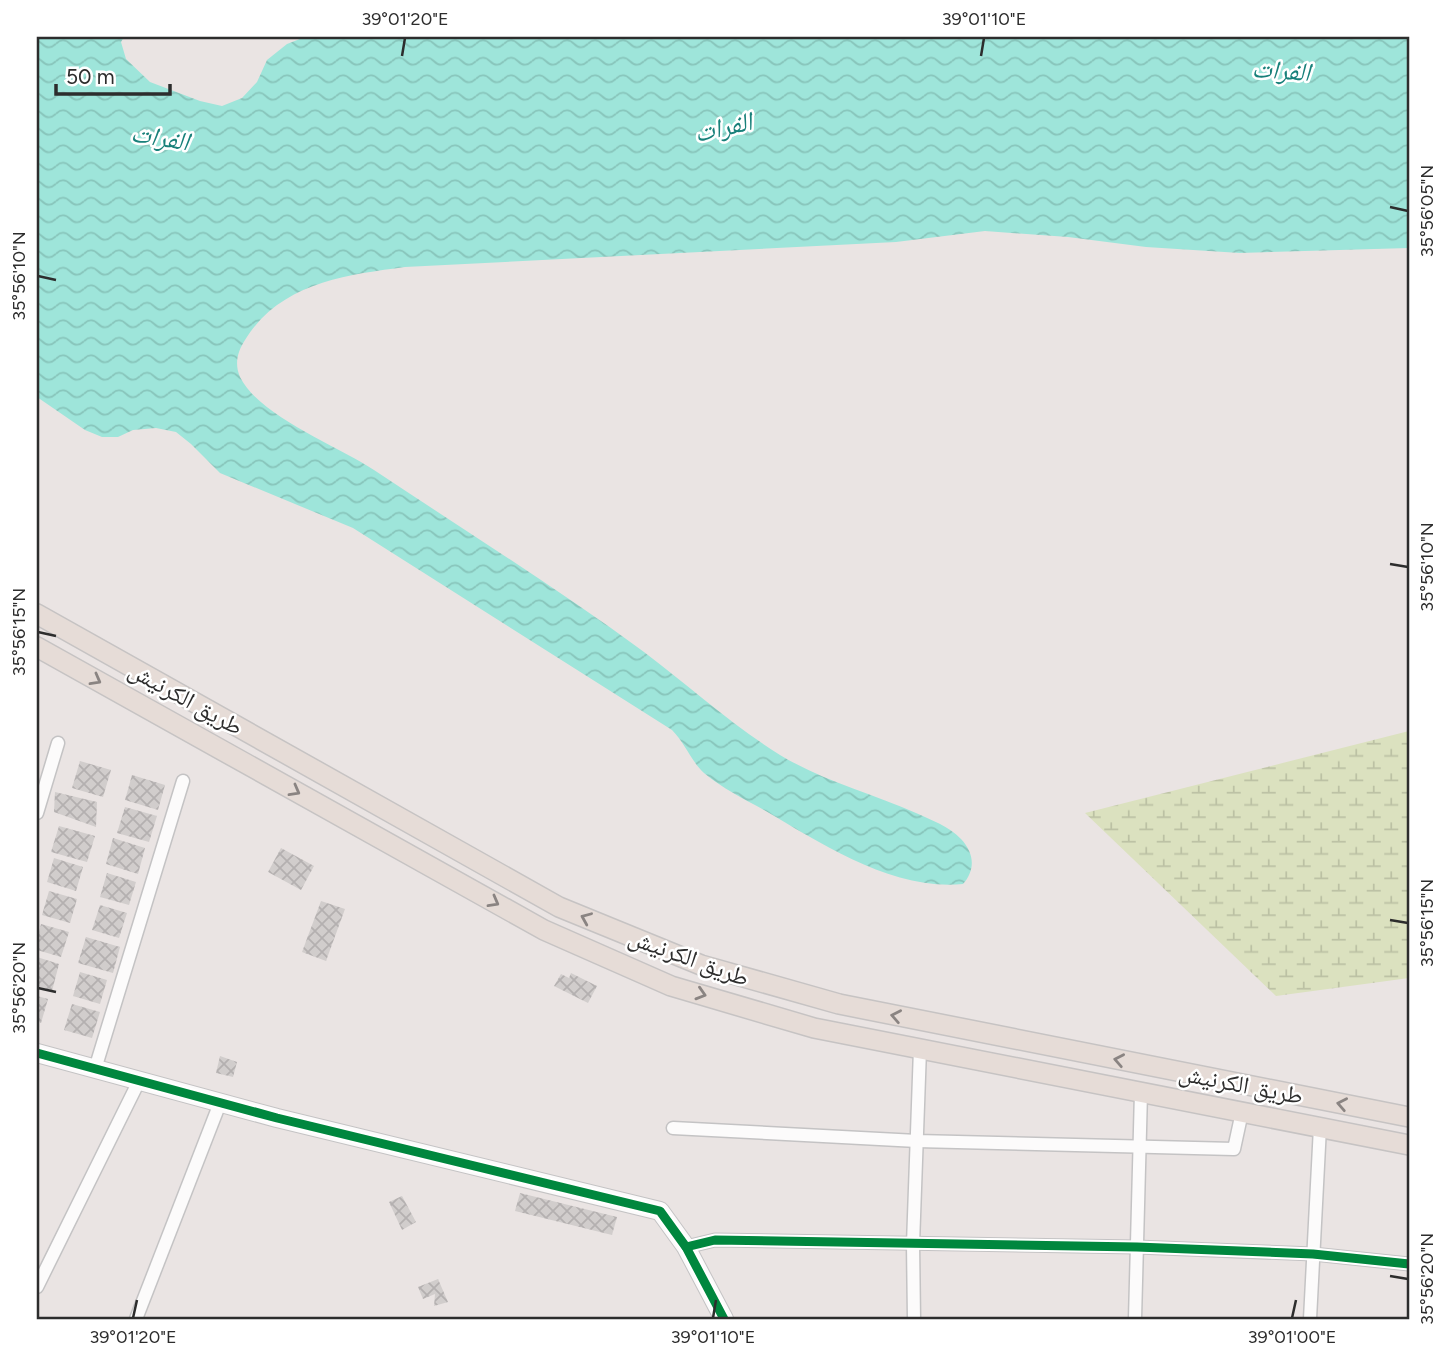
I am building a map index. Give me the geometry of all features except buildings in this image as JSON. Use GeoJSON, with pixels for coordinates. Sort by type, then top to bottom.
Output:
{"type":"FeatureCollection","features":[{"type":"Feature","properties":{"kind":"main road","name":"طريق الكرنيش"},"geometry":{"type":"LineString","coordinates":[[37,614],[559,906],[701,965],[839,1004],[1409,1117]]}},
{"type":"Feature","properties":{"kind":"main road","name":"طريق الكرنيش"},"geometry":{"type":"LineString","coordinates":[[37,647],[544,930],[671,986],[814,1028],[1409,1145]]}},
{"type":"Feature","properties":{"kind":"street"},"geometry":{"type":"LineString","coordinates":[[37,813],[58,743]]}},
{"type":"Feature","properties":{"kind":"street"},"geometry":{"type":"LineString","coordinates":[[96,1069],[183,780]]}},
{"type":"Feature","properties":{"kind":"street"},"geometry":{"type":"LineString","coordinates":[[914,1319],[913,1244],[920,1049]]}},
{"type":"Feature","properties":{"kind":"street"},"geometry":{"type":"LineString","coordinates":[[37,1053],[220,1103],[660,1211],[686,1247],[724,1319]]}},
{"type":"Feature","properties":{"kind":"street"},"geometry":{"type":"LineString","coordinates":[[37,1287],[139,1081]]}},
{"type":"Feature","properties":{"kind":"street"},"geometry":{"type":"LineString","coordinates":[[1135,1319],[1141,1092]]}},
{"type":"Feature","properties":{"kind":"street"},"geometry":{"type":"LineString","coordinates":[[136,1319],[220,1103]]}},
{"type":"Feature","properties":{"kind":"street"},"geometry":{"type":"LineString","coordinates":[[673,1128],[917,1141],[1234,1149],[1242,1112]]}},
{"type":"Feature","properties":{"kind":"street"},"geometry":{"type":"LineString","coordinates":[[1310,1319],[1320,1127]]}},
{"type":"Feature","properties":{"kind":"street"},"geometry":{"type":"LineString","coordinates":[[686,1247],[715,1240],[1137,1247],[1313,1254],[1409,1264]]}},
{"type":"Feature","properties":{"kind":"green space"},"geometry":{"type":"Polygon","coordinates":[[[1409,731],[1409,978],[1276,996],[1085,813],[1409,731]]]}},
{"type":"Feature","properties":{"kind":"water","name":"الفرات"},"geometry":{"type":"Polygon","coordinates":[[[37,37],[124,37],[121,42],[126,59],[150,82],[200,101],[222,106],[242,98],[257,82],[267,60],[287,44],[305,37],[1409,37],[1409,248],[1240,253],[1146,247],[1068,237],[985,231],[896,242],[405,267],[316,285],[276,306],[259,321],[240,348],[237,367],[240,377],[264,405],[374,470],[544,582],[644,652],[780,755],[813,772],[934,821],[956,834],[971,855],[970,873],[963,884],[937,884],[885,873],[859,862],[733,793],[704,773],[672,730],[353,528],[220,473],[176,432],[156,428],[133,430],[118,437],[102,437],[85,430],[37,397],[37,37]]]}},
{"type":"Feature","properties":{"kind":"cycle path"},"geometry":{"type":"LineString","coordinates":[[37,1053],[277,1118],[660,1211],[686,1247],[724,1319]]}},
{"type":"Feature","properties":{"kind":"cycle path"},"geometry":{"type":"LineString","coordinates":[[686,1247],[715,1240],[1137,1247],[1313,1254],[1409,1264]]}}]}
